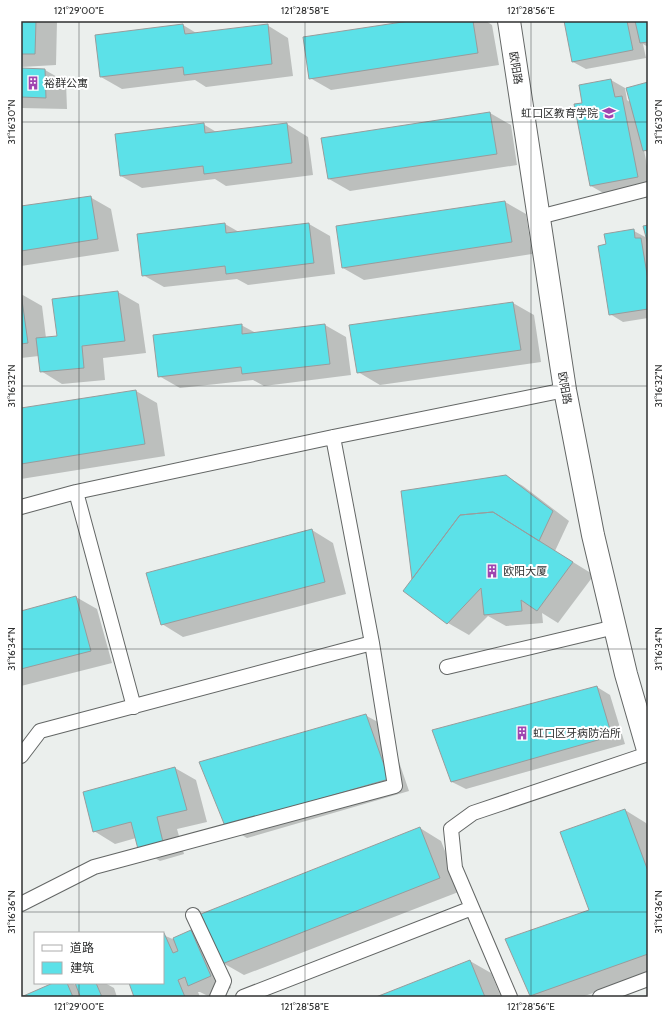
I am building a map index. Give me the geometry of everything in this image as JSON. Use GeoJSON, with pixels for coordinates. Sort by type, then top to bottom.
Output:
{"type":"FeatureCollection","features":[{"type":"Feature","properties":{"kind":"street","name":"欧阳路"},"geometry":{"type":"LineString","coordinates":[[509,21],[565,390],[594,535],[615,627],[626,674],[648,750]]}},
{"type":"Feature","properties":{"kind":"lane"},"geometry":{"type":"LineString","coordinates":[[538,217],[648,189]]}},
{"type":"Feature","properties":{"kind":"lane"},"geometry":{"type":"LineString","coordinates":[[21,507],[76,492],[565,390]]}},
{"type":"Feature","properties":{"kind":"lane"},"geometry":{"type":"LineString","coordinates":[[21,904],[94,867],[395,786],[372,643],[334,437]]}},
{"type":"Feature","properties":{"kind":"lane"},"geometry":{"type":"LineString","coordinates":[[76,492],[134,706]]}},
{"type":"Feature","properties":{"kind":"lane"},"geometry":{"type":"LineString","coordinates":[[447,667],[615,627]]}},
{"type":"Feature","properties":{"kind":"lane"},"geometry":{"type":"LineString","coordinates":[[21,756],[40,731],[372,643]]}},
{"type":"Feature","properties":{"kind":"lane"},"geometry":{"type":"LineString","coordinates":[[510,997],[455,868],[451,829],[473,813],[648,754]]}},
{"type":"Feature","properties":{"kind":"lane"},"geometry":{"type":"LineString","coordinates":[[243,997],[472,908]]}},
{"type":"Feature","properties":{"kind":"lane"},"geometry":{"type":"LineString","coordinates":[[194,915],[224,981],[217,997]]}},
{"type":"Feature","properties":{"kind":"lane"},"geometry":{"type":"LineString","coordinates":[[600,997],[648,979]]}},
{"type":"Feature","properties":{"kind":"building","name":"裕群公寓"},"geometry":{"type":"Polygon","coordinates":[[[21,21],[36,21],[35,54],[21,54],[21,21]]]}},
{"type":"Feature","properties":{"kind":"building"},"geometry":{"type":"Polygon","coordinates":[[[409,21],[473,21],[478,53],[309,79],[303,37],[409,21]]]}},
{"type":"Feature","properties":{"kind":"building"},"geometry":{"type":"Polygon","coordinates":[[[564,21],[627,21],[633,50],[572,62],[564,21]]]}},
{"type":"Feature","properties":{"kind":"building"},"geometry":{"type":"Polygon","coordinates":[[[635,21],[648,21],[648,42],[640,43],[635,21]]]}},
{"type":"Feature","properties":{"kind":"building"},"geometry":{"type":"Polygon","coordinates":[[[183,24],[185,34],[268,24],[272,64],[184,75],[183,67],[100,77],[95,35],[183,24]]]}},
{"type":"Feature","properties":{"kind":"building","name":"裕群公寓"},"geometry":{"type":"Polygon","coordinates":[[[21,68],[45,69],[46,98],[21,97],[21,68]]]}},
{"type":"Feature","properties":{"kind":"building"},"geometry":{"type":"Polygon","coordinates":[[[611,79],[615,97],[622,96],[638,177],[590,186],[574,104],[582,103],[579,85],[611,79]]]}},
{"type":"Feature","properties":{"kind":"building"},"geometry":{"type":"Polygon","coordinates":[[[648,82],[648,150],[643,151],[626,88],[648,82]]]}},
{"type":"Feature","properties":{"kind":"building"},"geometry":{"type":"Polygon","coordinates":[[[490,112],[497,154],[328,179],[321,138],[490,112]]]}},
{"type":"Feature","properties":{"kind":"building"},"geometry":{"type":"Polygon","coordinates":[[[204,123],[205,133],[287,123],[292,163],[204,174],[203,166],[120,176],[115,134],[204,123]]]}},
{"type":"Feature","properties":{"kind":"building"},"geometry":{"type":"Polygon","coordinates":[[[91,196],[98,239],[21,251],[21,206],[91,196]]]}},
{"type":"Feature","properties":{"kind":"building"},"geometry":{"type":"Polygon","coordinates":[[[505,201],[512,242],[342,268],[336,226],[505,201]]]}},
{"type":"Feature","properties":{"kind":"building"},"geometry":{"type":"Polygon","coordinates":[[[225,223],[226,233],[309,223],[314,263],[226,274],[225,266],[142,276],[137,234],[225,223]]]}},
{"type":"Feature","properties":{"kind":"building"},"geometry":{"type":"Polygon","coordinates":[[[648,225],[648,245],[643,226],[648,225]]]}},
{"type":"Feature","properties":{"kind":"building"},"geometry":{"type":"Polygon","coordinates":[[[634,229],[635,238],[641,238],[648,280],[648,309],[609,315],[598,246],[606,244],[604,234],[634,229]]]}},
{"type":"Feature","properties":{"kind":"building"},"geometry":{"type":"Polygon","coordinates":[[[118,291],[125,341],[82,346],[84,368],[40,372],[36,338],[57,336],[52,299],[118,291]]]}},
{"type":"Feature","properties":{"kind":"building"},"geometry":{"type":"Polygon","coordinates":[[[21,293],[28,343],[21,344],[21,293]]]}},
{"type":"Feature","properties":{"kind":"building"},"geometry":{"type":"Polygon","coordinates":[[[513,302],[521,350],[357,373],[349,325],[513,302]]]}},
{"type":"Feature","properties":{"kind":"building"},"geometry":{"type":"Polygon","coordinates":[[[242,324],[242,334],[325,324],[330,364],[242,374],[241,367],[158,377],[153,335],[242,324]]]}},
{"type":"Feature","properties":{"kind":"building"},"geometry":{"type":"Polygon","coordinates":[[[136,390],[145,444],[21,464],[21,408],[136,390]]]}},
{"type":"Feature","properties":{"kind":"building"},"geometry":{"type":"Polygon","coordinates":[[[506,475],[553,511],[539,541],[493,512],[460,515],[412,579],[401,491],[506,475]]]}},
{"type":"Feature","properties":{"kind":"building","name":"欧阳大厦"},"geometry":{"type":"Polygon","coordinates":[[[493,512],[573,562],[537,611],[521,600],[522,611],[484,615],[481,588],[447,624],[403,591],[460,515],[493,512]]]}},
{"type":"Feature","properties":{"kind":"building"},"geometry":{"type":"Polygon","coordinates":[[[312,529],[325,582],[161,625],[146,573],[312,529]]]}},
{"type":"Feature","properties":{"kind":"building"},"geometry":{"type":"Polygon","coordinates":[[[76,596],[91,651],[21,669],[21,611],[76,596]]]}},
{"type":"Feature","properties":{"kind":"building","name":"虹口区牙病防治所"},"geometry":{"type":"Polygon","coordinates":[[[597,686],[612,736],[451,782],[432,730],[597,686]]]}},
{"type":"Feature","properties":{"kind":"building"},"geometry":{"type":"Polygon","coordinates":[[[366,714],[389,779],[225,826],[199,762],[366,714]]]}},
{"type":"Feature","properties":{"kind":"building"},"geometry":{"type":"Polygon","coordinates":[[[175,767],[187,810],[157,817],[163,842],[138,849],[131,822],[93,832],[83,792],[175,767]]]}},
{"type":"Feature","properties":{"kind":"building"},"geometry":{"type":"Polygon","coordinates":[[[625,809],[648,871],[648,954],[530,996],[505,939],[589,910],[560,832],[625,809]]]}},
{"type":"Feature","properties":{"kind":"building"},"geometry":{"type":"Polygon","coordinates":[[[420,827],[440,878],[222,964],[201,914],[420,827]]]}},
{"type":"Feature","properties":{"kind":"building"},"geometry":{"type":"Polygon","coordinates":[[[191,930],[211,976],[188,986],[185,977],[178,980],[185,997],[134,997],[129,984],[164,984],[164,933],[173,953],[178,951],[173,938],[191,930]]]}},
{"type":"Feature","properties":{"kind":"building"},"geometry":{"type":"Polygon","coordinates":[[[470,960],[485,997],[376,997],[470,960]]]}},
{"type":"Feature","properties":{"kind":"building"},"geometry":{"type":"Polygon","coordinates":[[[51,984],[67,984],[73,997],[21,997],[51,984]]]}},
{"type":"Feature","properties":{"kind":"building"},"geometry":{"type":"Polygon","coordinates":[[[75,984],[96,984],[102,997],[77,997],[80,996],[75,984]]]}},
{"type":"Feature","properties":{"kind":"place","name":"裕群公寓"},"geometry":{"type":"Point","coordinates":[33,83]}},
{"type":"Feature","properties":{"kind":"place","name":"虹口区教育学院"},"geometry":{"type":"Point","coordinates":[609,113]}},
{"type":"Feature","properties":{"kind":"place","name":"欧阳大厦"},"geometry":{"type":"Point","coordinates":[492,571]}},
{"type":"Feature","properties":{"kind":"place","name":"虹口区牙病防治所"},"geometry":{"type":"Point","coordinates":[522,733]}}]}
